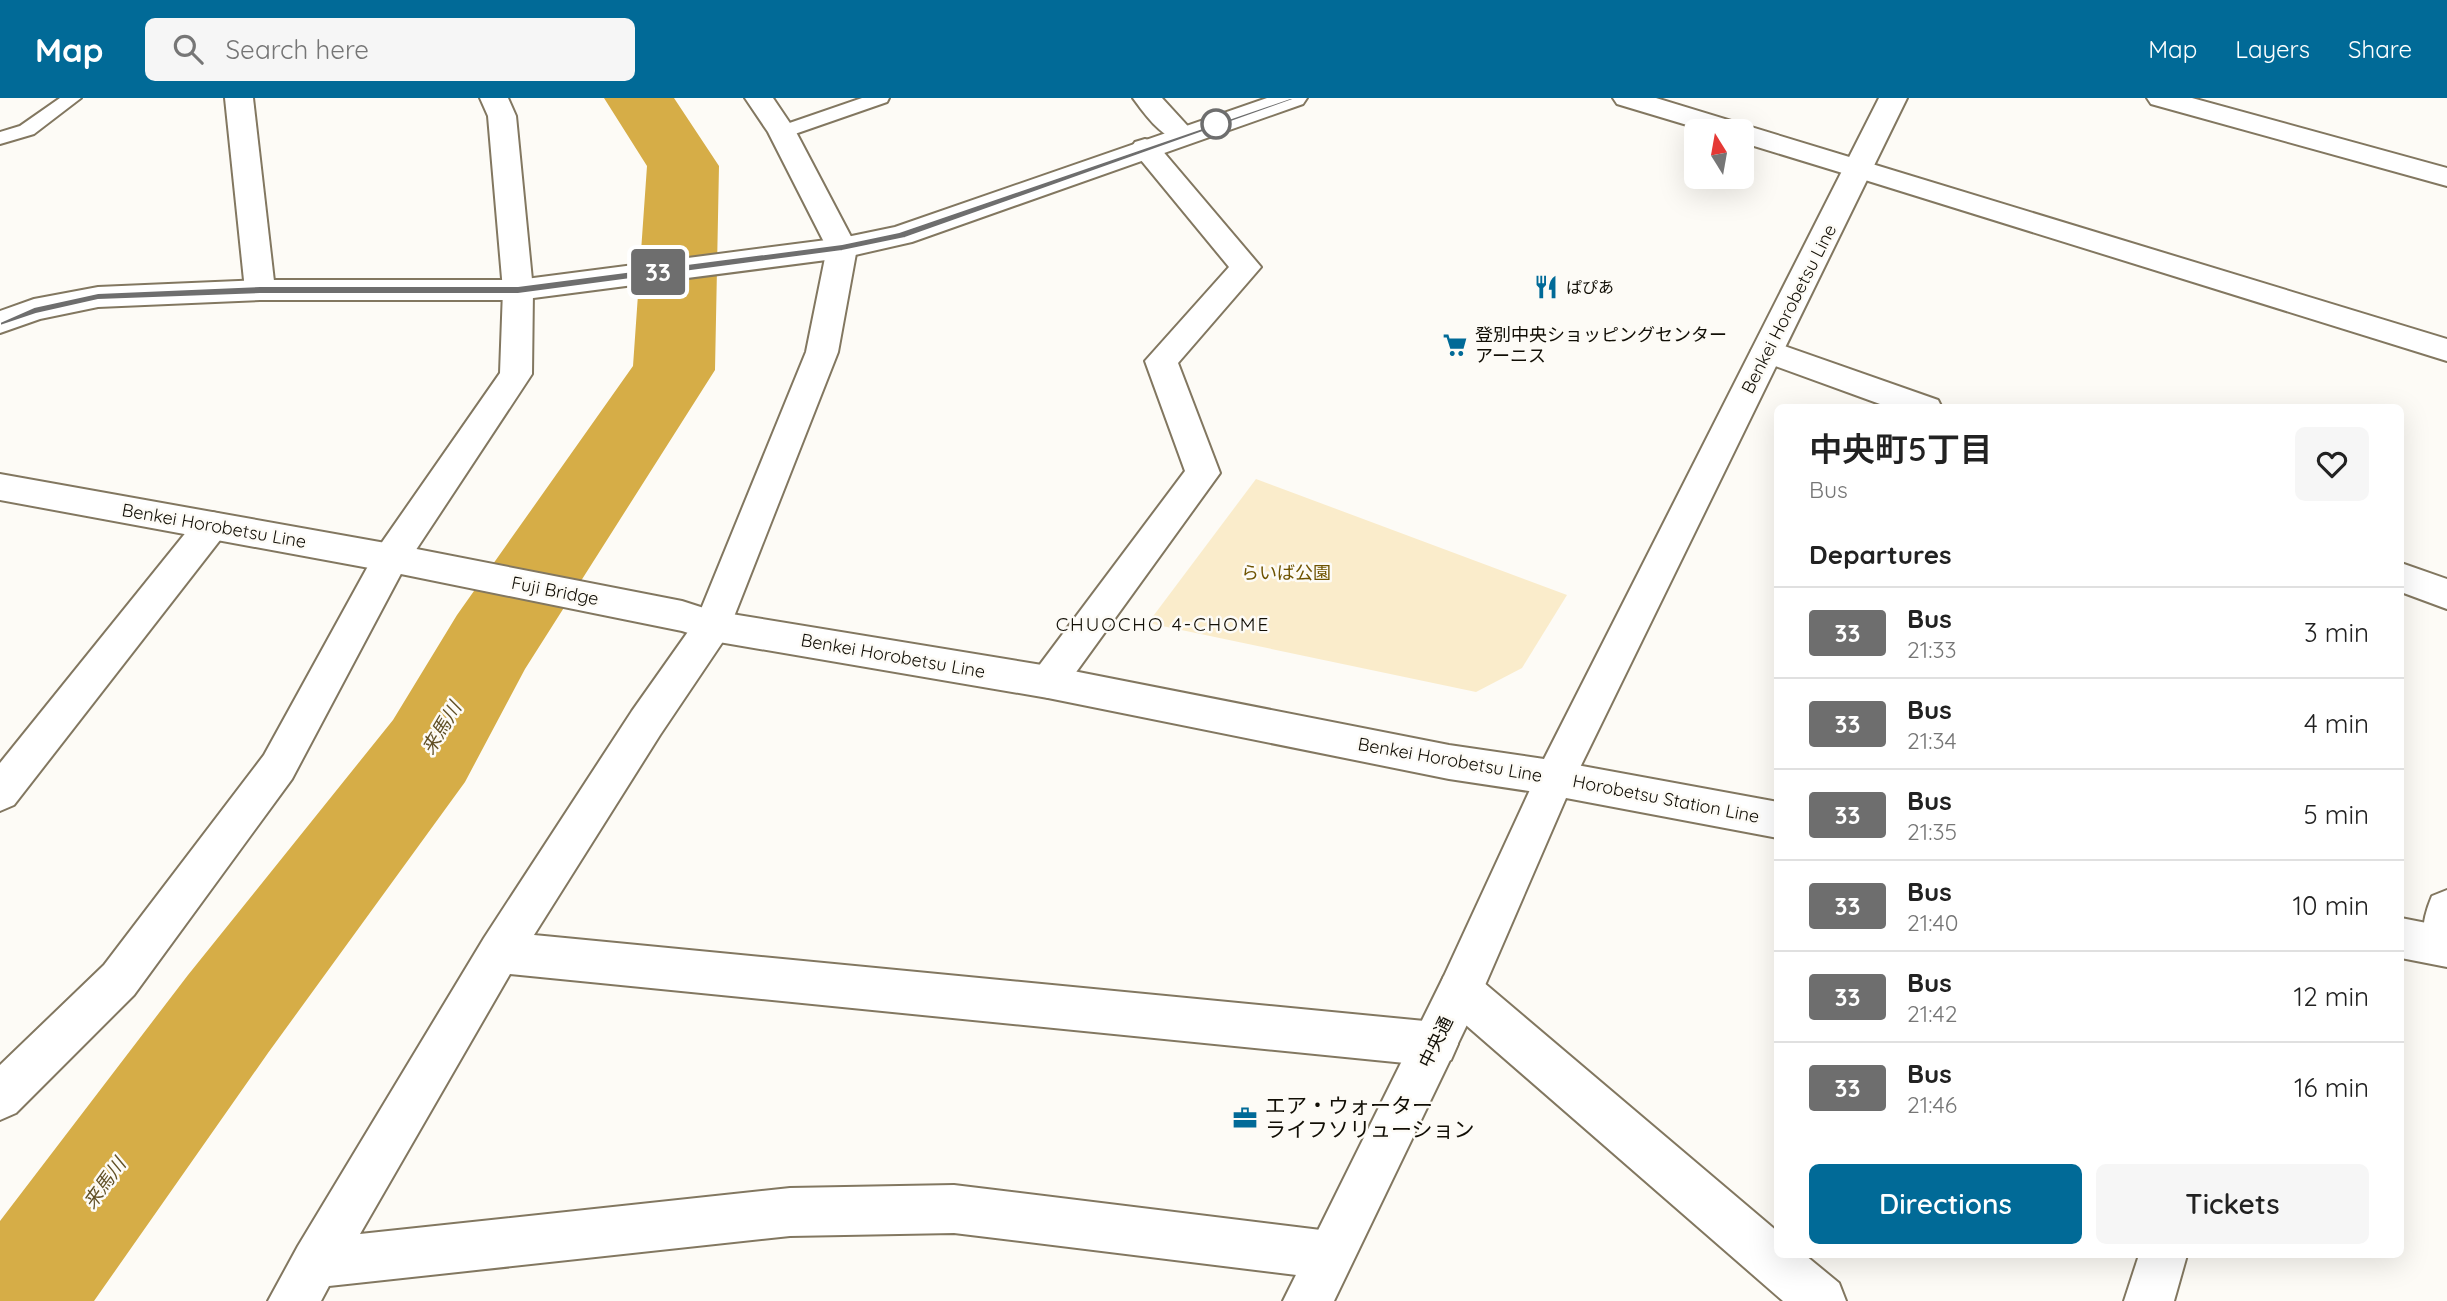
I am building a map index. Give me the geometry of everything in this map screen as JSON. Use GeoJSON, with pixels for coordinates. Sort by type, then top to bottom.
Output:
{"type":"FeatureCollection","features":[{"type":"Feature","properties":{"kind":"street"},"geometry":{"type":"LineString","coordinates":[[239,98],[260,290]]}},
{"type":"Feature","properties":{"kind":"street"},"geometry":{"type":"LineString","coordinates":[[0,1097],[119,980],[278,767],[409,562],[516,374],[518,290],[502,116],[494,98]]}},
{"type":"Feature","properties":{"kind":"street"},"geometry":{"type":"LineString","coordinates":[[304,1282],[499,952],[646,723],[697,621],[822,352],[842,248],[782,132],[759,98]]}},
{"type":"Feature","properties":{"kind":"street"},"geometry":{"type":"LineString","coordinates":[[1147,98],[1182,135]]}},
{"type":"Feature","properties":{"kind":"street"},"geometry":{"type":"LineString","coordinates":[[0,322],[34,310],[98,297],[260,290],[518,290],[842,248],[901,235],[1293,98]]}},
{"type":"Feature","properties":{"kind":"street"},"geometry":{"type":"LineString","coordinates":[[1627,98],[1696,119]]}},
{"type":"Feature","properties":{"kind":"street","name":"Benkei Horobetsu Line"},"geometry":{"type":"LineString","coordinates":[[697,621],[1048,682],[1449,762],[1555,778],[1893,98]]}},
{"type":"Feature","properties":{"kind":"street"},"geometry":{"type":"LineString","coordinates":[[2161,98],[2447,177]]}},
{"type":"Feature","properties":{"kind":"street"},"geometry":{"type":"LineString","coordinates":[[1754,137],[2447,350]]}},
{"type":"Feature","properties":{"kind":"street"},"geometry":{"type":"LineString","coordinates":[[1048,682],[1203,474],[1161,361],[1246,267],[1145,148]]}},
{"type":"Feature","properties":{"kind":"street"},"geometry":{"type":"LineString","coordinates":[[1767,351],[1915,404]]}},
{"type":"Feature","properties":{"kind":"street","name":"Benkei Horobetsu Line"},"geometry":{"type":"LineString","coordinates":[[0,487],[409,562]]}},
{"type":"Feature","properties":{"kind":"street"},"geometry":{"type":"LineString","coordinates":[[3,786],[212,525]]}},
{"type":"Feature","properties":{"kind":"street","name":"Fuji Bridge"},"geometry":{"type":"LineString","coordinates":[[409,562],[697,621]]}},
{"type":"Feature","properties":{"kind":"street"},"geometry":{"type":"LineString","coordinates":[[2404,578],[2447,594]]}},
{"type":"Feature","properties":{"kind":"street","name":"Horobetsu Station Line"},"geometry":{"type":"LineString","coordinates":[[1555,778],[1774,819]]}},
{"type":"Feature","properties":{"kind":"street","name":"中央通"},"geometry":{"type":"LineString","coordinates":[[1308,1301],[1461,990],[1555,778]]}},
{"type":"Feature","properties":{"kind":"street"},"geometry":{"type":"LineString","coordinates":[[2404,938],[2446,934]]}},
{"type":"Feature","properties":{"kind":"street"},"geometry":{"type":"LineString","coordinates":[[499,952],[1435,1044]]}},
{"type":"Feature","properties":{"kind":"street"},"geometry":{"type":"LineString","coordinates":[[1461,990],[1821,1301]]}},
{"type":"Feature","properties":{"kind":"street"},"geometry":{"type":"LineString","coordinates":[[304,1282],[790,1212],[954,1209],[1329,1255]]}},
{"type":"Feature","properties":{"kind":"street"},"geometry":{"type":"LineString","coordinates":[[2149,1301],[2162,1258]]}},
{"type":"Feature","properties":{"kind":"lane"},"geometry":{"type":"LineString","coordinates":[[0,138],[27,131],[72,98]]}},
{"type":"Feature","properties":{"kind":"lane"},"geometry":{"type":"LineString","coordinates":[[782,132],[880,98]]}},
{"type":"Feature","properties":{"kind":"green space","name":"らいば公園"},"geometry":{"type":"Polygon","coordinates":[[[1256,479],[1567,595],[1522,668],[1476,692],[1148,623],[1256,479]]]}},
{"type":"Feature","properties":{"kind":"waterway","name":"来馬川"},"geometry":{"type":"LineString","coordinates":[[18,1301],[228,1014],[429,751],[491,642],[674,370],[683,166],[639,98]]}},
{"type":"Feature","properties":{"kind":"bus line","name":"33"},"geometry":{"type":"LineString","coordinates":[[0,322],[34,310],[98,297],[260,290],[518,290],[842,248],[901,235],[1293,98]]}},
{"type":"Feature","properties":{"kind":"place","name":"ぱぴあ"},"geometry":{"type":"Point","coordinates":[1546,287]}},
{"type":"Feature","properties":{"kind":"place","name":"登別中央ショッピングセンター アーニス"},"geometry":{"type":"Point","coordinates":[1455,345]}},
{"type":"Feature","properties":{"kind":"place","name":"エア・ウォーター ライフソリューション"},"geometry":{"type":"Point","coordinates":[1245,1118]}},
{"type":"Feature","properties":{"kind":"district","name":"CHUOCHO 4-CHOME"},"geometry":{"type":"Point","coordinates":[1163,624]}}]}
